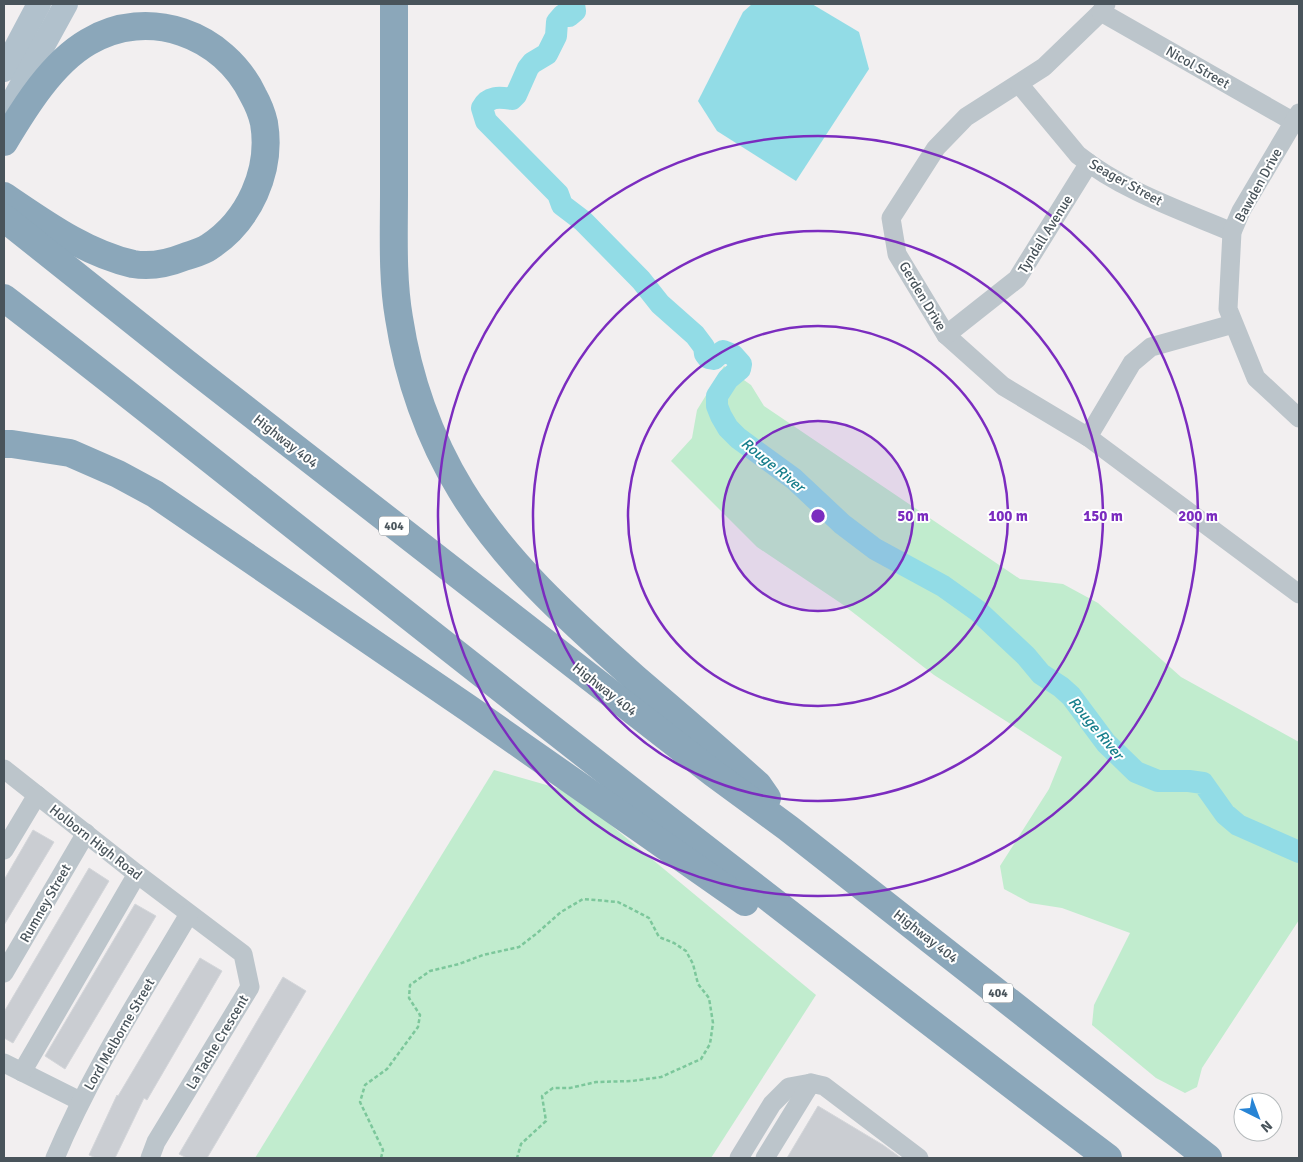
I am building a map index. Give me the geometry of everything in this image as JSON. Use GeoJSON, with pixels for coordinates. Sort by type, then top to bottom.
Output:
{"type":"FeatureCollection","features":[{"type":"Feature","properties":{"kind":"highway"},"geometry":{"type":"LineString","coordinates":[[394,4],[394,265],[398,316],[408,363],[423,413],[436,442],[460,489],[484,526],[515,563],[558,608],[758,785],[788,828]]}},
{"type":"Feature","properties":{"kind":"highway"},"geometry":{"type":"LineString","coordinates":[[4,196],[56,230],[101,255],[135,264],[155,265],[175,261],[208,248],[236,224],[253,198],[260,179],[265,140],[264,122],[257,103],[247,82],[234,65],[215,48],[195,36],[152,26],[129,27],[108,33],[88,42],[59,63],[7,129]]}},
{"type":"Feature","properties":{"kind":"highway","name":"Highway 404"},"geometry":{"type":"LineString","coordinates":[[4,218],[462,579],[713,774],[788,828],[1208,1158]]}},
{"type":"Feature","properties":{"kind":"highway"},"geometry":{"type":"LineString","coordinates":[[4,298],[101,372],[841,955],[1108,1158]]}},
{"type":"Feature","properties":{"kind":"highway"},"geometry":{"type":"LineString","coordinates":[[4,444],[70,453],[118,474],[155,494],[468,708],[801,941],[824,954],[841,955]]}},
{"type":"Feature","properties":{"kind":"main road"},"geometry":{"type":"LineString","coordinates":[[4,70],[39,4]]}},
{"type":"Feature","properties":{"kind":"main road"},"geometry":{"type":"LineString","coordinates":[[7,129],[66,4]]}},
{"type":"Feature","properties":{"kind":"street","name":"Gerden Drive"},"geometry":{"type":"LineString","coordinates":[[1104,8],[1044,67],[966,117],[936,148],[891,218],[897,254],[946,335],[1003,386],[1088,437],[1299,594]]}},
{"type":"Feature","properties":{"kind":"street","name":"Nicol Street"},"geometry":{"type":"LineString","coordinates":[[1104,8],[1297,117]]}},
{"type":"Feature","properties":{"kind":"street","name":"Seager Street"},"geometry":{"type":"LineString","coordinates":[[1019,84],[1078,155],[1089,163],[1143,195],[1232,232]]}},
{"type":"Feature","properties":{"kind":"street","name":"Bawden Drive"},"geometry":{"type":"LineString","coordinates":[[1297,117],[1241,211],[1232,232],[1228,309],[1256,378],[1299,418]]}},
{"type":"Feature","properties":{"kind":"street","name":"Tyndall Avenue"},"geometry":{"type":"LineString","coordinates":[[946,335],[1017,279],[1089,163]]}},
{"type":"Feature","properties":{"kind":"street"},"geometry":{"type":"LineString","coordinates":[[1088,437],[1132,363],[1151,347],[1233,324]]}},
{"type":"Feature","properties":{"kind":"street","name":"Holborn High Road"},"geometry":{"type":"LineString","coordinates":[[4,769],[189,914]]}},
{"type":"Feature","properties":{"kind":"street"},"geometry":{"type":"LineString","coordinates":[[4,850],[37,795]]}},
{"type":"Feature","properties":{"kind":"street","name":"Rumney Street"},"geometry":{"type":"LineString","coordinates":[[4,973],[86,833]]}},
{"type":"Feature","properties":{"kind":"street"},"geometry":{"type":"LineString","coordinates":[[22,1072],[137,874]]}},
{"type":"Feature","properties":{"kind":"street","name":"Lord Melborne Street"},"geometry":{"type":"LineString","coordinates":[[55,1158],[80,1102],[103,1058],[189,914]]}},
{"type":"Feature","properties":{"kind":"street","name":"La Tache Crescent"},"geometry":{"type":"LineString","coordinates":[[150,1158],[156,1142],[250,986],[243,954],[189,914]]}},
{"type":"Feature","properties":{"kind":"street"},"geometry":{"type":"LineString","coordinates":[[4,1063],[80,1102]]}},
{"type":"Feature","properties":{"kind":"street"},"geometry":{"type":"LineString","coordinates":[[765,1158],[811,1084]]}},
{"type":"Feature","properties":{"kind":"street"},"geometry":{"type":"LineString","coordinates":[[739,1158],[772,1104],[789,1087],[811,1084],[824,1086],[919,1158]]}},
{"type":"Feature","properties":{"kind":"path"},"geometry":{"type":"LineString","coordinates":[[381,1158],[383,1150],[360,1102],[365,1084],[387,1069],[418,1027],[420,1015],[409,998],[410,985],[430,971],[459,964],[483,955],[519,947],[561,912],[583,899],[618,902],[649,918],[659,937],[674,942],[686,951],[693,964],[698,984],[709,998],[713,1023],[710,1044],[702,1059],[661,1077],[632,1081],[596,1082],[570,1088],[553,1088],[542,1096],[546,1121],[521,1144],[517,1158]]}},
{"type":"Feature","properties":{"kind":"green space"},"geometry":{"type":"Polygon","coordinates":[[[724,366],[751,385],[764,406],[1020,579],[1063,584],[1098,603],[1181,677],[1299,742],[1299,920],[1202,1068],[1197,1087],[1185,1093],[1156,1078],[1092,1025],[1094,1005],[1130,933],[1062,908],[1030,903],[1004,889],[1000,866],[1049,789],[1062,757],[934,675],[842,604],[757,547],[671,461],[692,438],[697,410],[724,366]]]}},
{"type":"Feature","properties":{"kind":"green space"},"geometry":{"type":"Polygon","coordinates":[[[494,770],[571,792],[816,995],[711,1158],[255,1158],[494,770]]]}},
{"type":"Feature","properties":{"kind":"water"},"geometry":{"type":"Polygon","coordinates":[[[752,4],[812,4],[859,32],[869,69],[796,181],[717,131],[698,101],[743,12],[752,4]]]}},
{"type":"Feature","properties":{"kind":"building"},"geometry":{"type":"Polygon","coordinates":[[[33,830],[54,842],[4,925],[4,880],[33,830]]]}},
{"type":"Feature","properties":{"kind":"building"},"geometry":{"type":"Polygon","coordinates":[[[89,868],[109,881],[13,1043],[4,1038],[4,1012],[89,868]]]}},
{"type":"Feature","properties":{"kind":"building"},"geometry":{"type":"Polygon","coordinates":[[[135,904],[156,916],[65,1069],[45,1056],[135,904]]]}},
{"type":"Feature","properties":{"kind":"building"},"geometry":{"type":"Polygon","coordinates":[[[200,958],[222,971],[147,1100],[144,1098],[115,1158],[96,1158],[89,1155],[117,1095],[200,958]]]}},
{"type":"Feature","properties":{"kind":"building"},"geometry":{"type":"Polygon","coordinates":[[[283,977],[306,991],[207,1158],[187,1158],[179,1154],[283,977]]]}},
{"type":"Feature","properties":{"kind":"building"},"geometry":{"type":"Polygon","coordinates":[[[818,1106],[883,1145],[901,1158],[787,1158],[818,1106]]]}},
{"type":"Feature","properties":{"kind":"waterway","name":"Rouge River"},"geometry":{"type":"LineString","coordinates":[[574,4],[575,11],[569,16],[563,15],[557,22],[556,36],[547,54],[532,63],[528,68],[516,95],[512,99],[494,98],[484,104],[482,108],[486,121],[558,194],[562,205],[583,221],[641,280],[660,304],[695,335],[704,347],[708,358],[714,359],[723,351],[733,355],[741,364],[740,369],[728,379],[717,396],[717,406],[728,428],[738,438],[794,479],[842,524],[875,549],[943,586],[978,611],[1026,656],[1041,674],[1071,696],[1106,743],[1136,772],[1158,781],[1203,783],[1225,814],[1238,825],[1299,852]]}}]}
